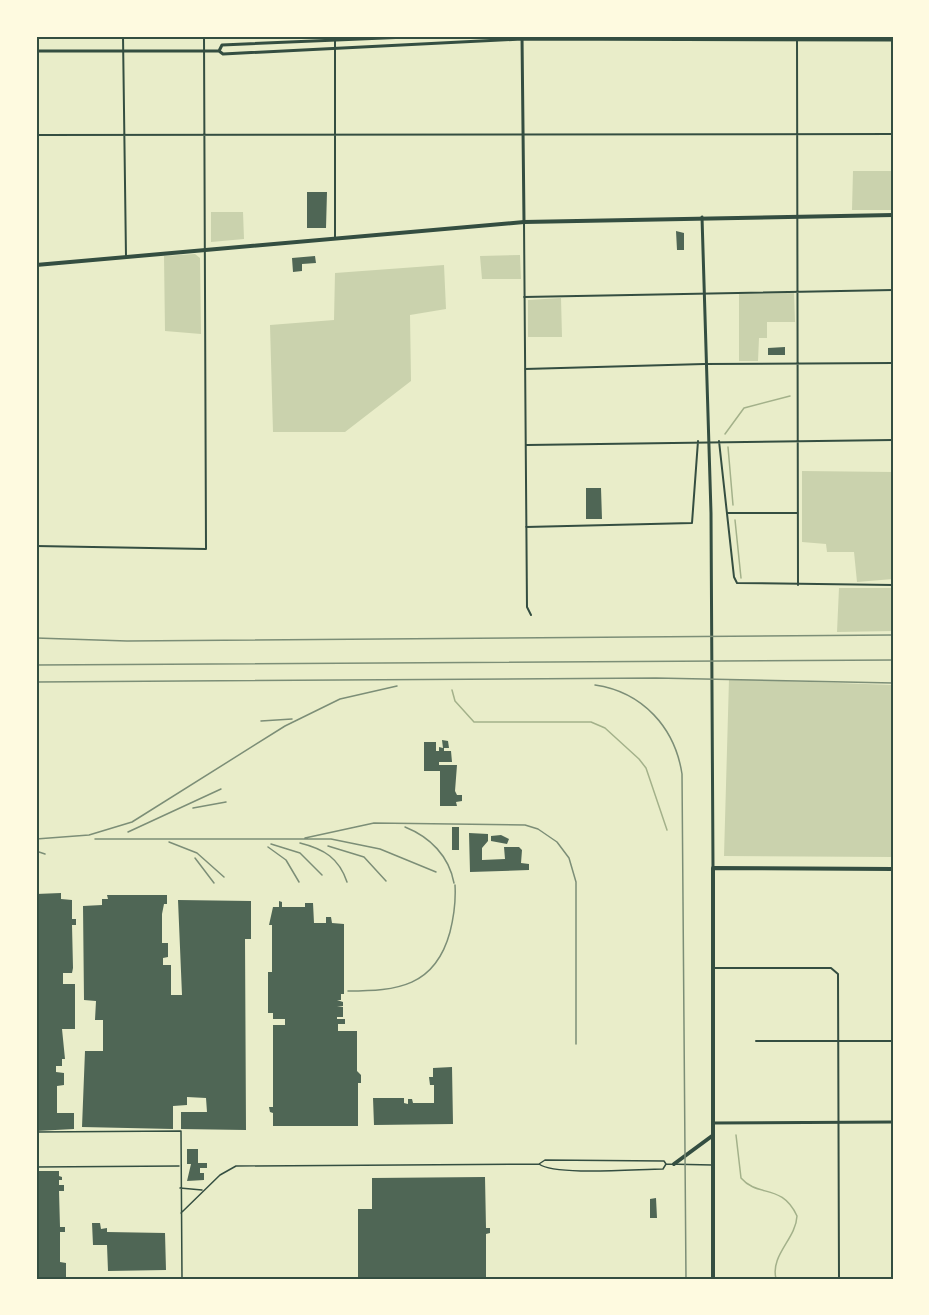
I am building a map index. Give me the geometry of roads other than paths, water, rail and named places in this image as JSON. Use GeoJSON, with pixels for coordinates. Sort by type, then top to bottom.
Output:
{"type":"FeatureCollection","features":[{"type":"Feature","properties":{"kind":"main road"},"geometry":{"type":"LineString","coordinates":[[36,265],[524,222],[798,215],[893,215]]}},
{"type":"Feature","properties":{"kind":"main road"},"geometry":{"type":"LineString","coordinates":[[713,1279],[713,868],[893,869]]}},
{"type":"Feature","properties":{"kind":"main road"},"geometry":{"type":"LineString","coordinates":[[674,1164],[712,1136]]}},
{"type":"Feature","properties":{"kind":"street"},"geometry":{"type":"LineString","coordinates":[[123,36],[126,257]]}},
{"type":"Feature","properties":{"kind":"street"},"geometry":{"type":"LineString","coordinates":[[36,546],[206,549],[204,36]]}},
{"type":"Feature","properties":{"kind":"street"},"geometry":{"type":"LineString","coordinates":[[335,36],[335,239]]}},
{"type":"Feature","properties":{"kind":"street"},"geometry":{"type":"LineString","coordinates":[[219,51],[222,45],[431,36]]}},
{"type":"Feature","properties":{"kind":"street"},"geometry":{"type":"LineString","coordinates":[[36,51],[219,51],[223,54],[522,37],[893,40]]}},
{"type":"Feature","properties":{"kind":"street"},"geometry":{"type":"LineString","coordinates":[[522,37],[526,606],[531,615]]}},
{"type":"Feature","properties":{"kind":"street"},"geometry":{"type":"LineString","coordinates":[[797,38],[798,585]]}},
{"type":"Feature","properties":{"kind":"street"},"geometry":{"type":"LineString","coordinates":[[36,135],[893,134]]}},
{"type":"Feature","properties":{"kind":"street"},"geometry":{"type":"LineString","coordinates":[[702,217],[704,364],[709,441],[713,868]]}},
{"type":"Feature","properties":{"kind":"street"},"geometry":{"type":"LineString","coordinates":[[524,297],[703,291],[893,290]]}},
{"type":"Feature","properties":{"kind":"street"},"geometry":{"type":"LineString","coordinates":[[525,369],[704,364],[893,363]]}},
{"type":"Feature","properties":{"kind":"street"},"geometry":{"type":"LineString","coordinates":[[525,445],[893,440]]}},
{"type":"Feature","properties":{"kind":"street"},"geometry":{"type":"LineString","coordinates":[[526,527],[692,524],[698,441]]}},
{"type":"Feature","properties":{"kind":"street"},"geometry":{"type":"LineString","coordinates":[[719,441],[736,582],[742,585],[893,585]]}},
{"type":"Feature","properties":{"kind":"street"},"geometry":{"type":"LineString","coordinates":[[727,513],[798,513]]}},
{"type":"Feature","properties":{"kind":"street"},"geometry":{"type":"LineString","coordinates":[[712,968],[808,967],[831,968],[836,971],[839,1040],[839,1279]]}},
{"type":"Feature","properties":{"kind":"street"},"geometry":{"type":"LineString","coordinates":[[756,1041],[893,1041]]}},
{"type":"Feature","properties":{"kind":"street"},"geometry":{"type":"LineString","coordinates":[[712,1123],[893,1122]]}},
{"type":"Feature","properties":{"kind":"lane"},"geometry":{"type":"LineString","coordinates":[[36,1132],[181,1131],[182,1279]]}},
{"type":"Feature","properties":{"kind":"lane"},"geometry":{"type":"LineString","coordinates":[[181,1213],[203,1190],[227,1170],[236,1166],[539,1164],[545,1160],[664,1161],[666,1164],[713,1166]]}},
{"type":"Feature","properties":{"kind":"lane"},"geometry":{"type":"LineString","coordinates":[[539,1164],[545,1169],[570,1170],[663,1169],[666,1164]]}},
{"type":"Feature","properties":{"kind":"lane"},"geometry":{"type":"LineString","coordinates":[[36,1167],[181,1166]]}},
{"type":"Feature","properties":{"kind":"lane"},"geometry":{"type":"LineString","coordinates":[[180,1188],[203,1190]]}},
{"type":"Feature","properties":{"kind":"waterway"},"geometry":{"type":"LineString","coordinates":[[725,434],[744,408],[790,396]]}},
{"type":"Feature","properties":{"kind":"waterway"},"geometry":{"type":"LineString","coordinates":[[728,447],[733,505]]}},
{"type":"Feature","properties":{"kind":"waterway"},"geometry":{"type":"LineString","coordinates":[[735,520],[741,578]]}},
{"type":"Feature","properties":{"kind":"waterway"},"geometry":{"type":"LineString","coordinates":[[452,690],[455,701],[474,722],[591,722],[605,728],[646,768],[667,830]]}},
{"type":"Feature","properties":{"kind":"waterway"},"geometry":{"type":"LineString","coordinates":[[736,1135],[741,1178],[755,1188],[784,1199],[797,1216],[796,1224],[777,1262],[776,1279]]}},
{"type":"Feature","properties":{"kind":"railway"},"geometry":{"type":"LineString","coordinates":[[36,638],[127,641],[893,635]]}},
{"type":"Feature","properties":{"kind":"railway"},"geometry":{"type":"LineString","coordinates":[[36,665],[893,660]]}},
{"type":"Feature","properties":{"kind":"railway"},"geometry":{"type":"LineString","coordinates":[[36,682],[656,678],[893,683]]}},
{"type":"Feature","properties":{"kind":"railway"},"geometry":{"type":"LineString","coordinates":[[595,685],[628,695],[654,715],[672,742],[682,774],[686,1279]]}},
{"type":"Feature","properties":{"kind":"railway"},"geometry":{"type":"LineString","coordinates":[[36,839],[89,835],[132,822],[285,726],[340,699],[397,686]]}},
{"type":"Feature","properties":{"kind":"railway"},"geometry":{"type":"LineString","coordinates":[[261,721],[292,719]]}},
{"type":"Feature","properties":{"kind":"railway"},"geometry":{"type":"LineString","coordinates":[[128,832],[221,789]]}},
{"type":"Feature","properties":{"kind":"railway"},"geometry":{"type":"LineString","coordinates":[[193,808],[226,802]]}},
{"type":"Feature","properties":{"kind":"railway"},"geometry":{"type":"LineString","coordinates":[[305,838],[374,823],[525,825],[538,829],[557,842],[569,858],[576,882],[576,1044]]}},
{"type":"Feature","properties":{"kind":"railway"},"geometry":{"type":"LineString","coordinates":[[405,827],[422,836],[437,849],[448,864],[454,883]]}},
{"type":"Feature","properties":{"kind":"railway"},"geometry":{"type":"LineString","coordinates":[[95,839],[331,839],[380,849],[436,872]]}},
{"type":"Feature","properties":{"kind":"railway"},"geometry":{"type":"LineString","coordinates":[[169,842],[197,853],[224,877]]}},
{"type":"Feature","properties":{"kind":"railway"},"geometry":{"type":"LineString","coordinates":[[300,843],[330,856],[340,867],[347,882]]}},
{"type":"Feature","properties":{"kind":"railway"},"geometry":{"type":"LineString","coordinates":[[271,844],[300,853],[322,875]]}},
{"type":"Feature","properties":{"kind":"railway"},"geometry":{"type":"LineString","coordinates":[[328,846],[364,857],[386,881]]}},
{"type":"Feature","properties":{"kind":"railway"},"geometry":{"type":"LineString","coordinates":[[268,847],[286,860],[299,882]]}},
{"type":"Feature","properties":{"kind":"railway"},"geometry":{"type":"LineString","coordinates":[[36,851],[45,854]]}},
{"type":"Feature","properties":{"kind":"railway"},"geometry":{"type":"LineString","coordinates":[[195,858],[214,883]]}},
{"type":"Feature","properties":{"kind":"railway"},"geometry":{"type":"LineString","coordinates":[[348,991],[398,987],[424,975],[435,964],[450,932],[455,885]]}}]}
